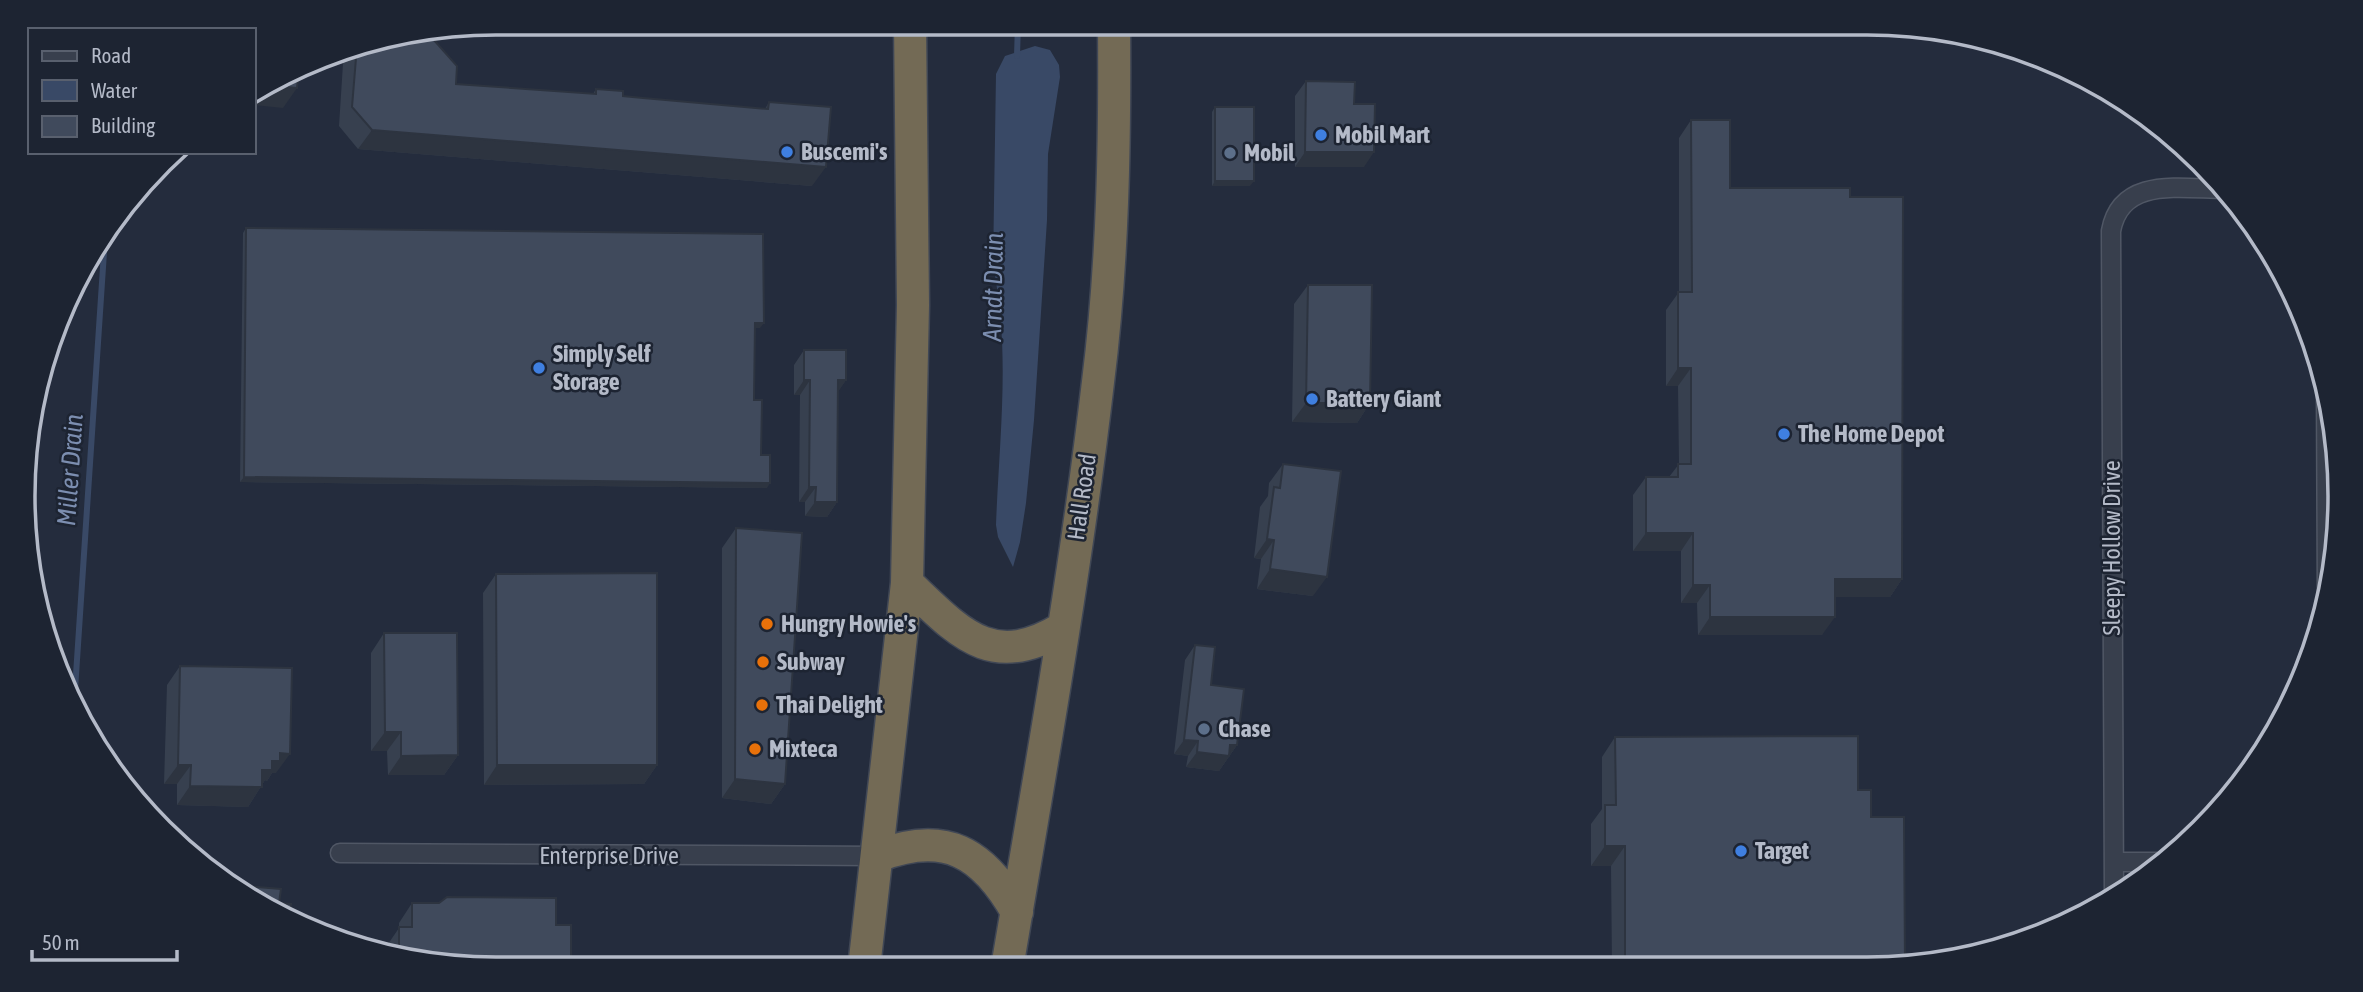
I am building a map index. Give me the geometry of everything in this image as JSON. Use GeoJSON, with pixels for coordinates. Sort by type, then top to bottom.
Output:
{"type":"FeatureCollection","features":[{"type":"Feature","properties":{"kind":"highway"},"geometry":{"type":"LineString","coordinates":[[865,957],[907,583],[914,305],[910,35]]}},
{"type":"Feature","properties":{"kind":"highway","name":"Hall Road"},"geometry":{"type":"LineString","coordinates":[[1009,957],[1063,628],[1101,356],[1115,125],[1114,35]]}},
{"type":"Feature","properties":{"kind":"highway"},"geometry":{"type":"LineString","coordinates":[[907,583],[953,627],[969,639],[988,645],[1019,648],[1040,642],[1063,628]]}},
{"type":"Feature","properties":{"kind":"highway"},"geometry":{"type":"LineString","coordinates":[[878,856],[903,847],[926,845],[953,849],[985,866],[999,881],[1017,912]]}},
{"type":"Feature","properties":{"kind":"street","name":"Sleepy Hollow Drive"},"geometry":{"type":"LineString","coordinates":[[2114,885],[2111,231],[2123,203],[2140,191],[2211,189]]}},
{"type":"Feature","properties":{"kind":"street"},"geometry":{"type":"LineString","coordinates":[[2326,460],[2327,529]]}},
{"type":"Feature","properties":{"kind":"street","name":"Enterprise Drive"},"geometry":{"type":"LineString","coordinates":[[340,853],[878,856]]}},
{"type":"Feature","properties":{"kind":"street"},"geometry":{"type":"LineString","coordinates":[[2114,862],[2148,862]]}},
{"type":"Feature","properties":{"kind":"water"},"geometry":{"type":"Polygon","coordinates":[[[1035,46],[1050,50],[1059,65],[1060,77],[1048,154],[1047,220],[1034,420],[1026,503],[1013,567],[998,537],[996,525],[1003,362],[993,266],[996,74],[1005,56],[1035,46]]]}},
{"type":"Feature","properties":{"kind":"building"},"geometry":{"type":"Polygon","coordinates":[[[433,39],[457,66],[456,84],[596,94],[596,89],[623,91],[623,96],[768,109],[769,102],[831,107],[826,167],[372,130],[352,107],[356,57],[433,39]]]}},
{"type":"Feature","properties":{"kind":"building"},"geometry":{"type":"Polygon","coordinates":[[[298,80],[297,88],[284,87],[298,80]]]}},
{"type":"Feature","properties":{"kind":"building"},"geometry":{"type":"Polygon","coordinates":[[[1306,81],[1355,82],[1354,104],[1375,104],[1374,152],[1305,152],[1306,81]]]}},
{"type":"Feature","properties":{"kind":"building"},"geometry":{"type":"Polygon","coordinates":[[[1215,107],[1254,107],[1254,181],[1215,181],[1215,107]]]}},
{"type":"Feature","properties":{"kind":"building","name":"The Home Depot"},"geometry":{"type":"Polygon","coordinates":[[[1691,120],[1730,120],[1730,188],[1850,188],[1850,197],[1903,197],[1902,579],[1835,579],[1835,617],[1710,617],[1710,585],[1693,585],[1693,533],[1646,533],[1646,477],[1678,477],[1678,464],[1691,464],[1691,368],[1678,368],[1678,292],[1692,292],[1691,120]]]}},
{"type":"Feature","properties":{"kind":"building","name":"Simply Self Storage"},"geometry":{"type":"Polygon","coordinates":[[[246,228],[763,234],[764,323],[755,323],[754,400],[762,400],[761,455],[770,455],[770,483],[244,477],[246,228]]]}},
{"type":"Feature","properties":{"kind":"building"},"geometry":{"type":"Polygon","coordinates":[[[1308,285],[1372,285],[1370,403],[1306,403],[1308,285]]]}},
{"type":"Feature","properties":{"kind":"building"},"geometry":{"type":"Polygon","coordinates":[[[804,350],[846,350],[846,380],[838,380],[837,502],[815,502],[816,487],[809,487],[810,380],[804,380],[804,350]]]}},
{"type":"Feature","properties":{"kind":"building"},"geometry":{"type":"Polygon","coordinates":[[[1283,464],[1341,471],[1327,577],[1270,569],[1274,540],[1267,539],[1274,487],[1280,488],[1283,464]]]}},
{"type":"Feature","properties":{"kind":"building"},"geometry":{"type":"Polygon","coordinates":[[[736,528],[802,533],[785,784],[735,779],[736,528]]]}},
{"type":"Feature","properties":{"kind":"building"},"geometry":{"type":"Polygon","coordinates":[[[657,573],[657,765],[497,765],[496,574],[657,573]]]}},
{"type":"Feature","properties":{"kind":"building"},"geometry":{"type":"Polygon","coordinates":[[[384,633],[457,633],[458,755],[401,756],[401,732],[385,732],[384,633]]]}},
{"type":"Feature","properties":{"kind":"building","name":"Chase"},"geometry":{"type":"Polygon","coordinates":[[[1195,645],[1215,647],[1211,685],[1244,689],[1237,745],[1230,745],[1229,756],[1197,752],[1198,741],[1184,740],[1195,645]]]}},
{"type":"Feature","properties":{"kind":"building"},"geometry":{"type":"Polygon","coordinates":[[[180,666],[292,668],[290,754],[280,753],[280,761],[272,761],[272,770],[262,770],[262,787],[190,786],[191,765],[178,765],[180,666]]]}},
{"type":"Feature","properties":{"kind":"building","name":"Target"},"geometry":{"type":"Polygon","coordinates":[[[1858,736],[1858,790],[1871,790],[1871,817],[1904,817],[1905,955],[1625,957],[1625,846],[1605,846],[1605,805],[1616,805],[1615,737],[1858,736]]]}},
{"type":"Feature","properties":{"kind":"building"},"geometry":{"type":"Polygon","coordinates":[[[252,887],[281,889],[279,902],[252,887]]]}},
{"type":"Feature","properties":{"kind":"building"},"geometry":{"type":"Polygon","coordinates":[[[447,897],[556,898],[556,925],[571,925],[571,957],[466,956],[399,946],[399,927],[412,927],[412,903],[439,903],[447,897]]]}},
{"type":"Feature","properties":{"kind":"waterway","name":"Arndt Drain"},"geometry":{"type":"LineString","coordinates":[[1017,56],[1018,35]]}},
{"type":"Feature","properties":{"kind":"waterway","name":"Miller Drain"},"geometry":{"type":"LineString","coordinates":[[75,684],[104,254]]}},
{"type":"Feature","properties":{"kind":"place","name":"Mobil Mart"},"geometry":{"type":"Point","coordinates":[1321,135]}},
{"type":"Feature","properties":{"kind":"place","name":"Buscemi's"},"geometry":{"type":"Point","coordinates":[787,152]}},
{"type":"Feature","properties":{"kind":"place","name":"Mobil"},"geometry":{"type":"Point","coordinates":[1230,153]}},
{"type":"Feature","properties":{"kind":"place","name":"Simply Self Storage"},"geometry":{"type":"Point","coordinates":[539,368]}},
{"type":"Feature","properties":{"kind":"place","name":"Battery Giant"},"geometry":{"type":"Point","coordinates":[1312,399]}},
{"type":"Feature","properties":{"kind":"place","name":"The Home Depot"},"geometry":{"type":"Point","coordinates":[1784,434]}},
{"type":"Feature","properties":{"kind":"place","name":"Hungry Howie's"},"geometry":{"type":"Point","coordinates":[767,624]}},
{"type":"Feature","properties":{"kind":"place","name":"Subway"},"geometry":{"type":"Point","coordinates":[763,662]}},
{"type":"Feature","properties":{"kind":"place","name":"Thai Delight"},"geometry":{"type":"Point","coordinates":[762,705]}},
{"type":"Feature","properties":{"kind":"place","name":"Chase"},"geometry":{"type":"Point","coordinates":[1204,729]}},
{"type":"Feature","properties":{"kind":"place","name":"Mixteca"},"geometry":{"type":"Point","coordinates":[755,749]}},
{"type":"Feature","properties":{"kind":"place","name":"Target"},"geometry":{"type":"Point","coordinates":[1741,851]}}]}
